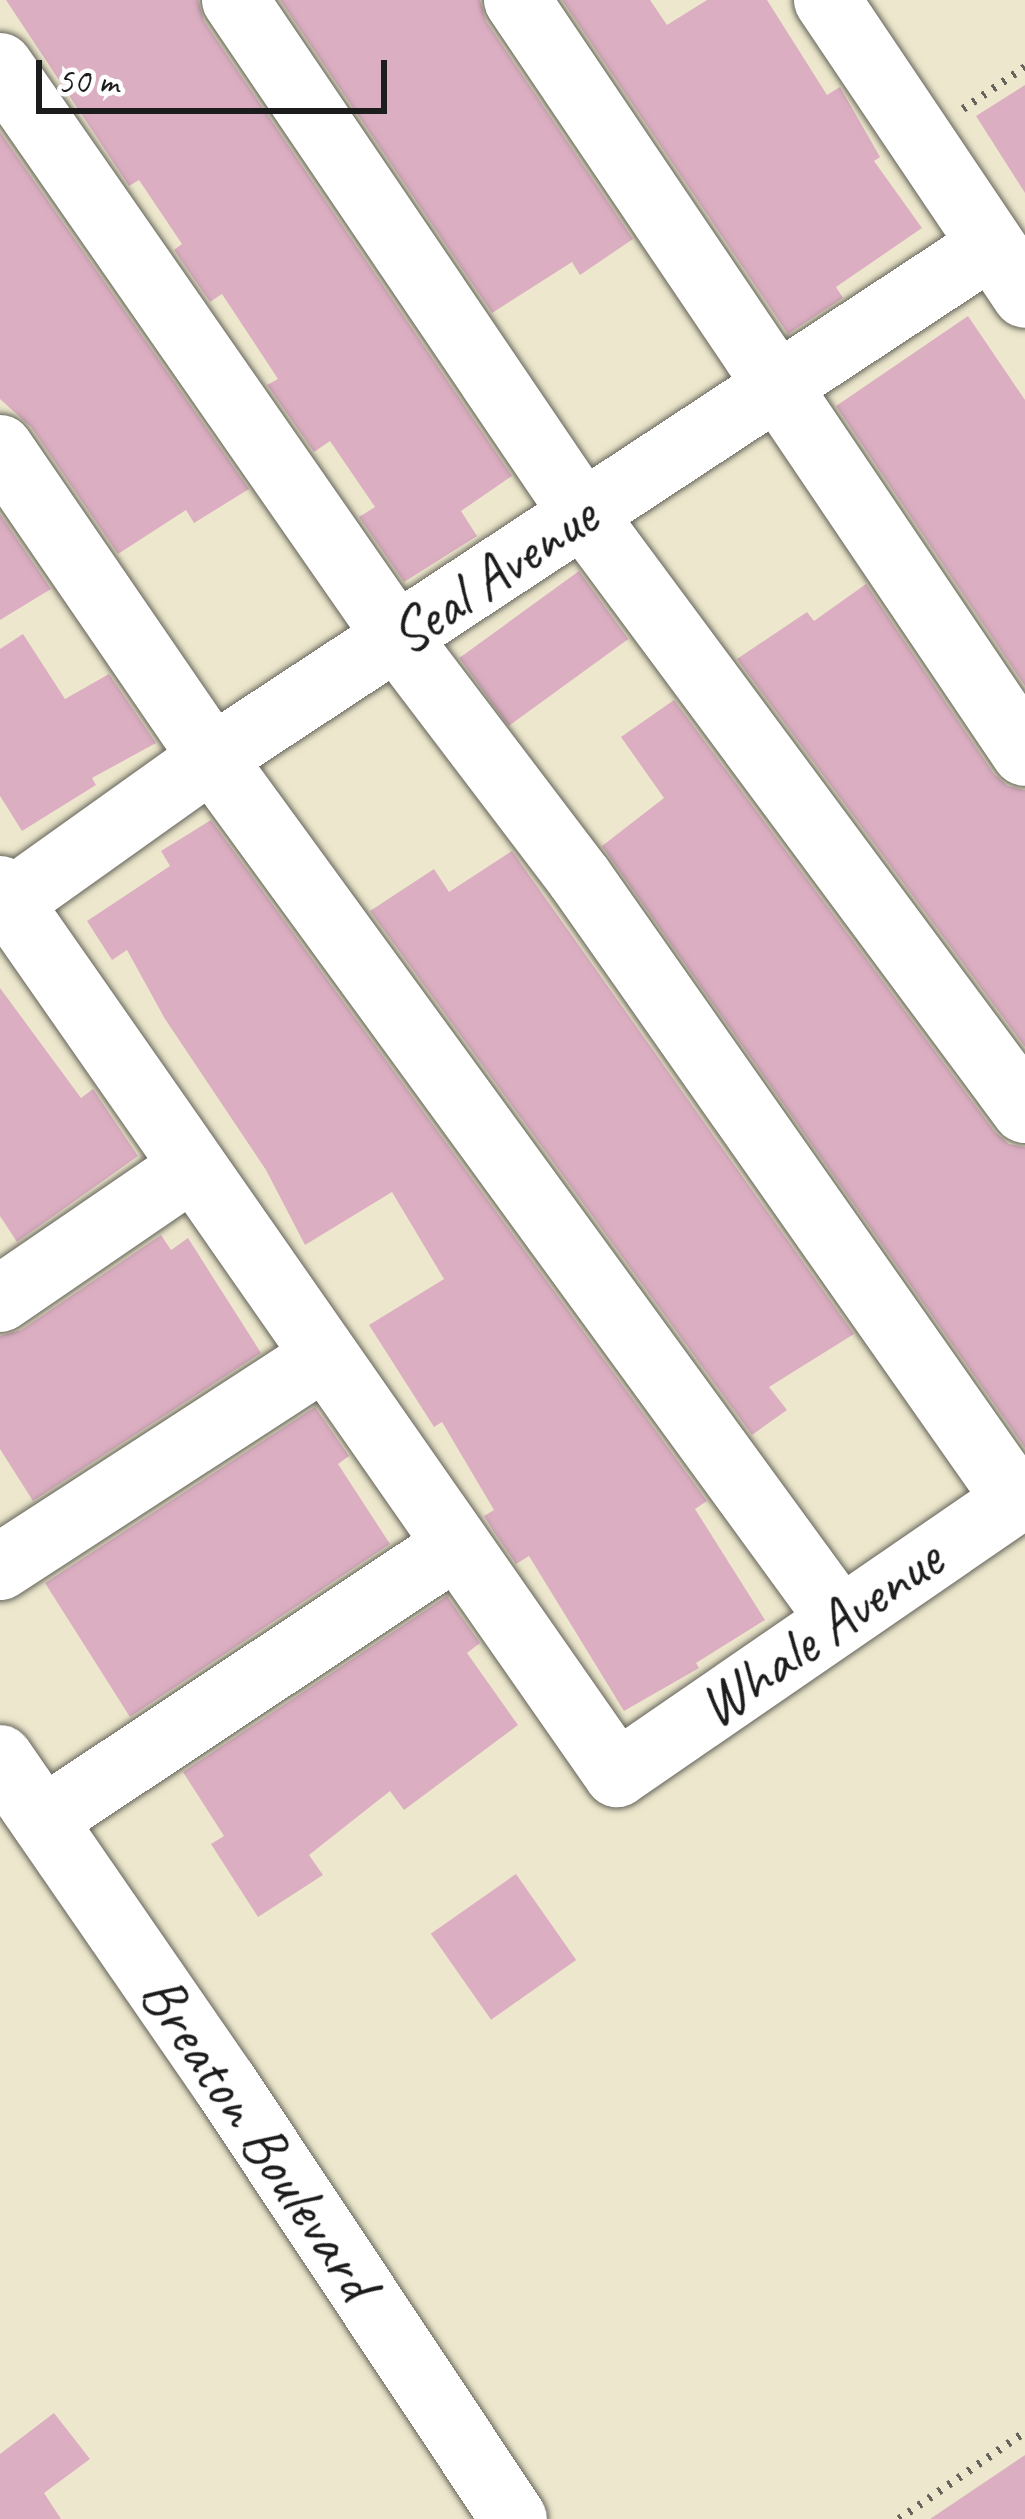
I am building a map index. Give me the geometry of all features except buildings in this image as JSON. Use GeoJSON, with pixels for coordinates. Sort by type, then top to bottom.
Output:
{"type":"FeatureCollection","features":[{"type":"Feature","properties":{"kind":"street"},"geometry":{"type":"LineString","coordinates":[[235,0],[583,514],[1025,1110]]}},
{"type":"Feature","properties":{"kind":"street"},"geometry":{"type":"LineString","coordinates":[[517,0],[1025,753]]}},
{"type":"Feature","properties":{"kind":"street"},"geometry":{"type":"LineString","coordinates":[[827,0],[1008,270]]}},
{"type":"Feature","properties":{"kind":"street"},"geometry":{"type":"LineString","coordinates":[[0,66],[399,640],[579,878],[1020,1497]]}},
{"type":"Feature","properties":{"kind":"street","name":"Seal Avenue"},"geometry":{"type":"LineString","coordinates":[[3,901],[778,383],[1008,270]]}},
{"type":"Feature","properties":{"kind":"street"},"geometry":{"type":"LineString","coordinates":[[0,448],[212,758],[839,1618]]}},
{"type":"Feature","properties":{"kind":"street"},"geometry":{"type":"LineString","coordinates":[[3,901],[457,1545],[43,1820]]}},
{"type":"Feature","properties":{"kind":"street"},"geometry":{"type":"LineString","coordinates":[[0,1299],[193,1167]]}},
{"type":"Feature","properties":{"kind":"street"},"geometry":{"type":"LineString","coordinates":[[0,1567],[325,1356]]}},
{"type":"Feature","properties":{"kind":"street","name":"Whale Avenue"},"geometry":{"type":"LineString","coordinates":[[457,1545],[617,1774],[1020,1497]]}},
{"type":"Feature","properties":{"kind":"street","name":"Breaton Boulevard"},"geometry":{"type":"LineString","coordinates":[[0,1758],[514,2519]]}},
{"type":"Feature","properties":{"kind":"path"},"geometry":{"type":"LineString","coordinates":[[922,136],[1025,67]]}},
{"type":"Feature","properties":{"kind":"path"},"geometry":{"type":"LineString","coordinates":[[899,2519],[1025,2432]]}}]}
